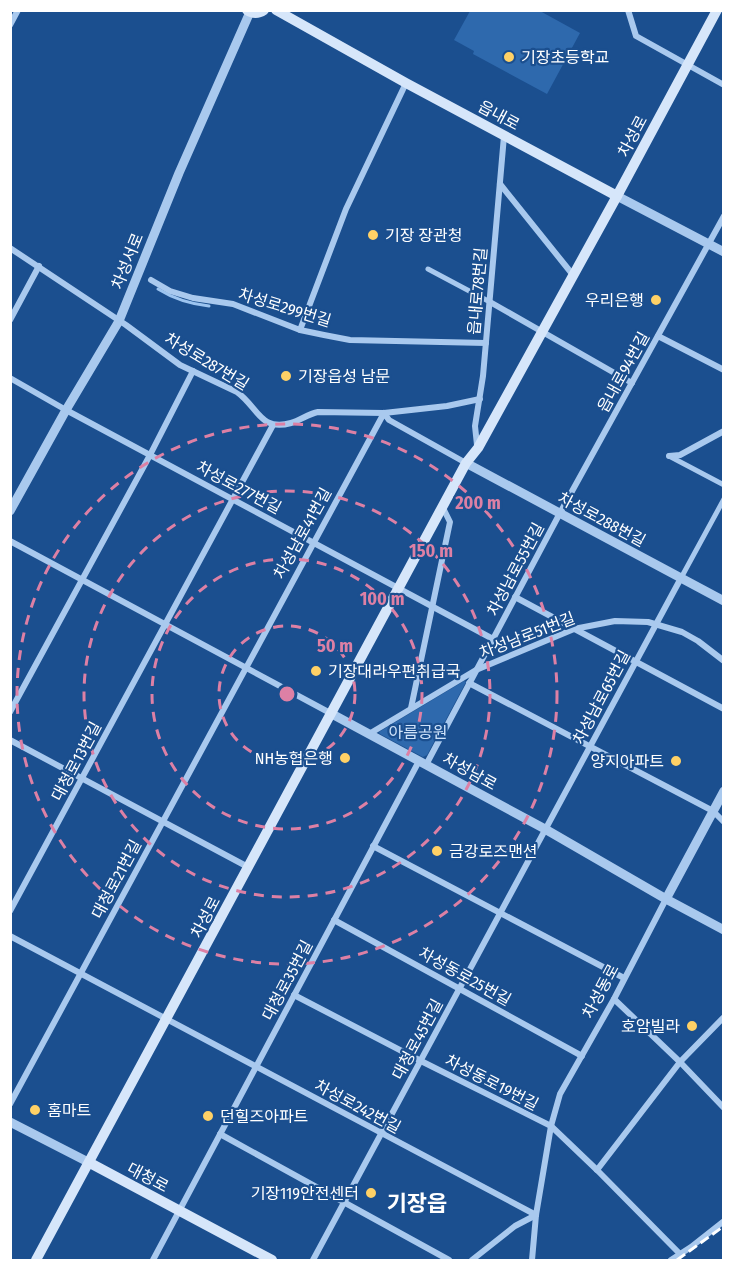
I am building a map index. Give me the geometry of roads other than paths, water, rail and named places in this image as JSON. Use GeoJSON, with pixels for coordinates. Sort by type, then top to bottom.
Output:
{"type":"FeatureCollection","features":[{"type":"Feature","properties":{"kind":"main road"},"geometry":{"type":"LineString","coordinates":[[248,11],[259,13],[264,10]]}},
{"type":"Feature","properties":{"kind":"main road","name":"읍내로"},"geometry":{"type":"LineString","coordinates":[[276,10],[406,83],[617,196]]}},
{"type":"Feature","properties":{"kind":"main road","name":"차성로"},"geometry":{"type":"LineString","coordinates":[[36,1260],[442,507],[466,463],[478,448],[717,10]]}},
{"type":"Feature","properties":{"kind":"main road","name":"대청로"},"geometry":{"type":"LineString","coordinates":[[90,1163],[272,1260]]}},
{"type":"Feature","properties":{"kind":"street"},"geometry":{"type":"LineString","coordinates":[[10,25],[18,10]]}},
{"type":"Feature","properties":{"kind":"street"},"geometry":{"type":"LineString","coordinates":[[628,10],[636,36],[723,85]]}},
{"type":"Feature","properties":{"kind":"street","name":"차성서로"},"geometry":{"type":"LineString","coordinates":[[10,512],[66,410],[119,321],[248,11]]}},
{"type":"Feature","properties":{"kind":"street"},"geometry":{"type":"LineString","coordinates":[[300,330],[346,209],[406,83]]}},
{"type":"Feature","properties":{"kind":"street","name":"읍내로78번길"},"geometry":{"type":"LineString","coordinates":[[478,448],[476,426],[490,302],[504,135]]}},
{"type":"Feature","properties":{"kind":"street"},"geometry":{"type":"LineString","coordinates":[[500,183],[573,275]]}},
{"type":"Feature","properties":{"kind":"street","name":"읍내로"},"geometry":{"type":"LineString","coordinates":[[617,196],[723,252]]}},
{"type":"Feature","properties":{"kind":"street"},"geometry":{"type":"LineString","coordinates":[[709,244],[723,216]]}},
{"type":"Feature","properties":{"kind":"street","name":"읍내로94번길"},"geometry":{"type":"LineString","coordinates":[[560,513],[709,244]]}},
{"type":"Feature","properties":{"kind":"street","name":"차성로287번길"},"geometry":{"type":"LineString","coordinates":[[10,248],[180,365],[237,392],[245,398],[260,417],[273,425]]}},
{"type":"Feature","properties":{"kind":"street"},"geometry":{"type":"LineString","coordinates":[[10,320],[39,266]]}},
{"type":"Feature","properties":{"kind":"street"},"geometry":{"type":"LineString","coordinates":[[428,269],[632,383]]}},
{"type":"Feature","properties":{"kind":"street","name":"차성로299번길"},"geometry":{"type":"LineString","coordinates":[[151,280],[170,291],[193,298],[233,304],[300,330],[350,340],[486,343]]}},
{"type":"Feature","properties":{"kind":"street"},"geometry":{"type":"LineString","coordinates":[[658,336],[723,370]]}},
{"type":"Feature","properties":{"kind":"street"},"geometry":{"type":"LineString","coordinates":[[10,712],[150,455],[193,371]]}},
{"type":"Feature","properties":{"kind":"street","name":"차성로277번길"},"geometry":{"type":"LineString","coordinates":[[10,378],[399,588]]}},
{"type":"Feature","properties":{"kind":"street"},"geometry":{"type":"LineString","coordinates":[[273,425],[290,423],[310,413],[384,413],[447,406],[480,399]]}},
{"type":"Feature","properties":{"kind":"street"},"geometry":{"type":"LineString","coordinates":[[384,413],[389,420],[466,463]]}},
{"type":"Feature","properties":{"kind":"street","name":"차성남로41번길"},"geometry":{"type":"LineString","coordinates":[[245,667],[384,413]]}},
{"type":"Feature","properties":{"kind":"street","name":"대청로13번길"},"geometry":{"type":"LineString","coordinates":[[10,911],[273,425]]}},
{"type":"Feature","properties":{"kind":"street"},"geometry":{"type":"LineString","coordinates":[[669,456],[680,455],[723,431]]}},
{"type":"Feature","properties":{"kind":"street"},"geometry":{"type":"LineString","coordinates":[[669,456],[723,485]]}},
{"type":"Feature","properties":{"kind":"street","name":"차성로288번길"},"geometry":{"type":"LineString","coordinates":[[466,463],[723,601]]}},
{"type":"Feature","properties":{"kind":"street"},"geometry":{"type":"LineString","coordinates":[[681,578],[723,499]]}},
{"type":"Feature","properties":{"kind":"street"},"geometry":{"type":"LineString","coordinates":[[411,708],[450,522],[442,507]]}},
{"type":"Feature","properties":{"kind":"street","name":"차성남로55번길"},"geometry":{"type":"LineString","coordinates":[[423,763],[470,683],[560,513]]}},
{"type":"Feature","properties":{"kind":"street","name":"차성남로"},"geometry":{"type":"LineString","coordinates":[[10,541],[545,829],[723,930]]}},
{"type":"Feature","properties":{"kind":"street","name":"차성남로65번길"},"geometry":{"type":"LineString","coordinates":[[545,829],[681,578]]}},
{"type":"Feature","properties":{"kind":"street"},"geometry":{"type":"LineString","coordinates":[[399,588],[493,639]]}},
{"type":"Feature","properties":{"kind":"street"},"geometry":{"type":"LineString","coordinates":[[515,597],[723,709]]}},
{"type":"Feature","properties":{"kind":"street","name":"차성남로51번길"},"geometry":{"type":"LineString","coordinates":[[369,734],[476,670],[574,629],[623,620],[656,624],[692,636],[723,661]]}},
{"type":"Feature","properties":{"kind":"street","name":"대청로21번길"},"geometry":{"type":"LineString","coordinates":[[10,1104],[245,667]]}},
{"type":"Feature","properties":{"kind":"street"},"geometry":{"type":"LineString","coordinates":[[470,683],[713,811],[723,822]]}},
{"type":"Feature","properties":{"kind":"street"},"geometry":{"type":"LineString","coordinates":[[10,740],[249,868]]}},
{"type":"Feature","properties":{"kind":"street","name":"대청로35번길"},"geometry":{"type":"LineString","coordinates":[[153,1260],[374,846],[423,763]]}},
{"type":"Feature","properties":{"kind":"street","name":"차성동로"},"geometry":{"type":"LineString","coordinates":[[532,1260],[536,1215],[550,1126],[560,1094],[614,999],[723,791]]}},
{"type":"Feature","properties":{"kind":"street","name":"대청로45번길"},"geometry":{"type":"LineString","coordinates":[[313,1260],[545,829]]}},
{"type":"Feature","properties":{"kind":"street"},"geometry":{"type":"LineString","coordinates":[[374,846],[624,978]]}},
{"type":"Feature","properties":{"kind":"street","name":"차성동로25번길"},"geometry":{"type":"LineString","coordinates":[[334,920],[582,1056]]}},
{"type":"Feature","properties":{"kind":"street","name":"차성로242번길"},"geometry":{"type":"LineString","coordinates":[[10,936],[536,1215]]}},
{"type":"Feature","properties":{"kind":"street","name":"차성동로19번길"},"geometry":{"type":"LineString","coordinates":[[294,995],[550,1126],[680,1254]]}},
{"type":"Feature","properties":{"kind":"street"},"geometry":{"type":"LineString","coordinates":[[614,999],[680,1062],[723,1108]]}},
{"type":"Feature","properties":{"kind":"street"},"geometry":{"type":"LineString","coordinates":[[597,1170],[680,1062],[723,1017]]}},
{"type":"Feature","properties":{"kind":"street","name":"대청로"},"geometry":{"type":"LineString","coordinates":[[10,1122],[90,1163]]}},
{"type":"Feature","properties":{"kind":"street"},"geometry":{"type":"LineString","coordinates":[[220,1134],[449,1260]]}},
{"type":"Feature","properties":{"kind":"street"},"geometry":{"type":"LineString","coordinates":[[472,1260],[515,1226],[536,1215]]}},
{"type":"Feature","properties":{"kind":"street"},"geometry":{"type":"LineString","coordinates":[[671,1260],[723,1221]]}},
{"type":"Feature","properties":{"kind":"waterway"},"geometry":{"type":"LineString","coordinates":[[158,289],[170,296],[209,306]]}},
{"type":"Feature","properties":{"kind":"railway"},"geometry":{"type":"LineString","coordinates":[[677,1260],[724,1226]]}},
{"type":"Feature","properties":{"kind":"place","name":"기장초등학교"},"geometry":{"type":"Point","coordinates":[509,57]}},
{"type":"Feature","properties":{"kind":"place","name":"기장 장관청"},"geometry":{"type":"Point","coordinates":[373,235]}},
{"type":"Feature","properties":{"kind":"place","name":"우리은행"},"geometry":{"type":"Point","coordinates":[656,300]}},
{"type":"Feature","properties":{"kind":"place","name":"기장읍성 남문"},"geometry":{"type":"Point","coordinates":[286,376]}},
{"type":"Feature","properties":{"kind":"place","name":"기장대라우편취급국"},"geometry":{"type":"Point","coordinates":[316,671]}},
{"type":"Feature","properties":{"kind":"place","name":"NH농협은행"},"geometry":{"type":"Point","coordinates":[345,758]}},
{"type":"Feature","properties":{"kind":"place","name":"양지아파트"},"geometry":{"type":"Point","coordinates":[676,761]}},
{"type":"Feature","properties":{"kind":"place","name":"금강로즈맨션"},"geometry":{"type":"Point","coordinates":[437,851]}},
{"type":"Feature","properties":{"kind":"place","name":"호암빌라"},"geometry":{"type":"Point","coordinates":[692,1026]}},
{"type":"Feature","properties":{"kind":"place","name":"홈마트"},"geometry":{"type":"Point","coordinates":[35,1110]}},
{"type":"Feature","properties":{"kind":"place","name":"던힐즈아파트"},"geometry":{"type":"Point","coordinates":[208,1116]}},
{"type":"Feature","properties":{"kind":"place","name":"기장119안전센터"},"geometry":{"type":"Point","coordinates":[371,1193]}},
{"type":"Feature","properties":{"kind":"district","name":"기장읍"},"geometry":{"type":"Point","coordinates":[417,1203]}},
{"type":"Feature","properties":{"kind":"park label","name":"아름공원"},"geometry":{"type":"Point","coordinates":[418,732]}}]}
